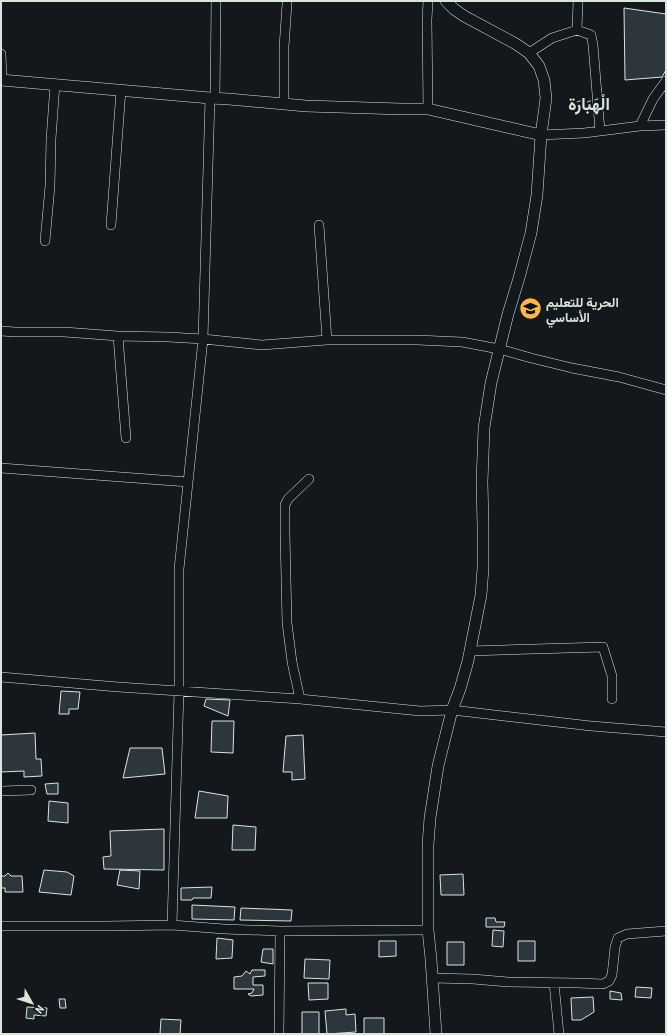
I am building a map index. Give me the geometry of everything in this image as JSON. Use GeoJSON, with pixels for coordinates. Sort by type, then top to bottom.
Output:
{"type":"FeatureCollection","features":[{"type":"Feature","properties":{"kind":"street"},"geometry":{"type":"LineString","coordinates":[[172,925],[179,691],[179,569],[203,339],[216,1]]}},
{"type":"Feature","properties":{"kind":"street"},"geometry":{"type":"LineString","coordinates":[[428,1],[428,108]]}},
{"type":"Feature","properties":{"kind":"street"},"geometry":{"type":"LineString","coordinates":[[436,1034],[433,978],[428,930],[428,845],[430,818],[438,766],[452,710],[460,689],[470,651],[481,595],[483,568],[482,482],[484,428],[491,383],[499,349],[531,233],[537,195],[541,135],[546,98],[544,80],[539,66],[529,53],[464,16],[446,1]]}},
{"type":"Feature","properties":{"kind":"street"},"geometry":{"type":"LineString","coordinates":[[577,30],[578,1]]}},
{"type":"Feature","properties":{"kind":"street"},"geometry":{"type":"LineString","coordinates":[[284,104],[284,47],[287,4]]}},
{"type":"Feature","properties":{"kind":"street"},"geometry":{"type":"LineString","coordinates":[[529,53],[552,38],[577,30],[591,35],[594,45],[600,131]]}},
{"type":"Feature","properties":{"kind":"street"},"geometry":{"type":"LineString","coordinates":[[1,54],[2,80],[306,106],[401,109],[428,108],[541,135],[584,133],[640,126],[666,125]]}},
{"type":"Feature","properties":{"kind":"street"},"geometry":{"type":"LineString","coordinates":[[640,126],[653,99],[666,81]]}},
{"type":"Feature","properties":{"kind":"street"},"geometry":{"type":"LineString","coordinates":[[45,242],[50,186],[51,138],[55,84]]}},
{"type":"Feature","properties":{"kind":"street"},"geometry":{"type":"LineString","coordinates":[[111,225],[121,90]]}},
{"type":"Feature","properties":{"kind":"street"},"geometry":{"type":"LineString","coordinates":[[319,225],[327,340]]}},
{"type":"Feature","properties":{"kind":"street"},"geometry":{"type":"LineString","coordinates":[[1,331],[64,332],[118,336],[203,339],[262,345],[327,340],[417,340],[462,342],[499,349],[566,366],[619,377],[666,390]]}},
{"type":"Feature","properties":{"kind":"street"},"geometry":{"type":"LineString","coordinates":[[118,336],[126,438]]}},
{"type":"Feature","properties":{"kind":"street"},"geometry":{"type":"LineString","coordinates":[[1,468],[188,482]]}},
{"type":"Feature","properties":{"kind":"street"},"geometry":{"type":"LineString","coordinates":[[300,699],[292,662],[287,623],[285,534],[286,505],[288,499],[309,479]]}},
{"type":"Feature","properties":{"kind":"street"},"geometry":{"type":"LineString","coordinates":[[470,651],[603,647],[612,676],[612,699]]}},
{"type":"Feature","properties":{"kind":"street"},"geometry":{"type":"LineString","coordinates":[[1,676],[118,687],[300,699],[420,711],[452,710],[591,726],[666,732]]}},
{"type":"Feature","properties":{"kind":"street"},"geometry":{"type":"LineString","coordinates":[[1,791],[31,790]]}},
{"type":"Feature","properties":{"kind":"street"},"geometry":{"type":"LineString","coordinates":[[1,926],[172,925],[280,931],[428,930]]}},
{"type":"Feature","properties":{"kind":"street"},"geometry":{"type":"LineString","coordinates":[[279,1034],[280,931]]}},
{"type":"Feature","properties":{"kind":"street"},"geometry":{"type":"LineString","coordinates":[[433,978],[508,982],[603,984],[609,981],[612,975],[615,947],[618,938],[627,934],[666,931]]}},
{"type":"Feature","properties":{"kind":"street"},"geometry":{"type":"LineString","coordinates":[[554,983],[559,1034]]}},
{"type":"Feature","properties":{"kind":"building"},"geometry":{"type":"Polygon","coordinates":[[[624,8],[666,14],[666,70],[662,77],[625,80],[624,8]]]}},
{"type":"Feature","properties":{"kind":"building"},"geometry":{"type":"Polygon","coordinates":[[[61,691],[80,692],[78,709],[69,709],[69,714],[59,714],[61,691]]]}},
{"type":"Feature","properties":{"kind":"building"},"geometry":{"type":"Polygon","coordinates":[[[206,699],[230,700],[228,716],[204,706],[206,699]]]}},
{"type":"Feature","properties":{"kind":"building"},"geometry":{"type":"Polygon","coordinates":[[[212,721],[234,721],[233,753],[211,752],[212,721]]]}},
{"type":"Feature","properties":{"kind":"building"},"geometry":{"type":"Polygon","coordinates":[[[35,733],[36,759],[41,759],[42,776],[24,777],[24,771],[1,772],[1,735],[35,733]]]}},
{"type":"Feature","properties":{"kind":"building"},"geometry":{"type":"Polygon","coordinates":[[[303,735],[305,779],[292,780],[292,772],[283,772],[286,736],[303,735]]]}},
{"type":"Feature","properties":{"kind":"building"},"geometry":{"type":"Polygon","coordinates":[[[130,748],[162,748],[165,774],[123,778],[130,748]]]}},
{"type":"Feature","properties":{"kind":"building"},"geometry":{"type":"Polygon","coordinates":[[[58,783],[58,794],[47,794],[45,784],[58,783]]]}},
{"type":"Feature","properties":{"kind":"building"},"geometry":{"type":"Polygon","coordinates":[[[199,791],[228,796],[227,818],[195,818],[199,791]]]}},
{"type":"Feature","properties":{"kind":"building"},"geometry":{"type":"Polygon","coordinates":[[[49,801],[68,803],[68,823],[48,821],[49,801]]]}},
{"type":"Feature","properties":{"kind":"building"},"geometry":{"type":"Polygon","coordinates":[[[233,825],[256,827],[255,850],[232,850],[233,825]]]}},
{"type":"Feature","properties":{"kind":"building"},"geometry":{"type":"Polygon","coordinates":[[[164,829],[164,870],[104,869],[103,857],[111,856],[110,831],[164,829]]]}},
{"type":"Feature","properties":{"kind":"building"},"geometry":{"type":"Polygon","coordinates":[[[44,870],[67,872],[74,876],[71,895],[39,892],[44,870]]]}},
{"type":"Feature","properties":{"kind":"building"},"geometry":{"type":"Polygon","coordinates":[[[120,870],[140,871],[139,889],[117,885],[120,870]]]}},
{"type":"Feature","properties":{"kind":"building"},"geometry":{"type":"Polygon","coordinates":[[[8,873],[11,876],[22,876],[23,892],[5,892],[5,888],[1,888],[1,876],[5,876],[8,873]]]}},
{"type":"Feature","properties":{"kind":"building"},"geometry":{"type":"Polygon","coordinates":[[[463,874],[464,895],[441,895],[440,875],[463,874]]]}},
{"type":"Feature","properties":{"kind":"building"},"geometry":{"type":"Polygon","coordinates":[[[212,887],[211,898],[181,900],[181,888],[212,887]]]}},
{"type":"Feature","properties":{"kind":"building"},"geometry":{"type":"Polygon","coordinates":[[[192,905],[235,907],[234,920],[192,919],[192,905]]]}},
{"type":"Feature","properties":{"kind":"building"},"geometry":{"type":"Polygon","coordinates":[[[241,908],[292,910],[291,921],[240,920],[241,908]]]}},
{"type":"Feature","properties":{"kind":"building"},"geometry":{"type":"Polygon","coordinates":[[[486,918],[495,918],[496,922],[505,922],[504,927],[486,927],[486,918]]]}},
{"type":"Feature","properties":{"kind":"building"},"geometry":{"type":"Polygon","coordinates":[[[493,930],[504,931],[503,947],[492,946],[493,930]]]}},
{"type":"Feature","properties":{"kind":"building"},"geometry":{"type":"Polygon","coordinates":[[[217,938],[233,940],[232,958],[216,959],[217,938]]]}},
{"type":"Feature","properties":{"kind":"building"},"geometry":{"type":"Polygon","coordinates":[[[379,941],[396,941],[396,956],[379,957],[379,941]]]}},
{"type":"Feature","properties":{"kind":"building"},"geometry":{"type":"Polygon","coordinates":[[[518,941],[535,941],[535,961],[518,961],[518,941]]]}},
{"type":"Feature","properties":{"kind":"building"},"geometry":{"type":"Polygon","coordinates":[[[447,942],[464,942],[464,965],[447,965],[447,942]]]}},
{"type":"Feature","properties":{"kind":"building"},"geometry":{"type":"Polygon","coordinates":[[[263,949],[273,949],[273,964],[261,962],[263,949]]]}},
{"type":"Feature","properties":{"kind":"building"},"geometry":{"type":"Polygon","coordinates":[[[305,959],[330,960],[329,979],[304,978],[305,959]]]}},
{"type":"Feature","properties":{"kind":"building"},"geometry":{"type":"Polygon","coordinates":[[[252,970],[265,970],[265,976],[253,977],[253,985],[263,985],[263,995],[251,996],[248,994],[252,993],[254,989],[234,989],[234,977],[242,976],[246,971],[250,974],[252,970]]]}},
{"type":"Feature","properties":{"kind":"building"},"geometry":{"type":"Polygon","coordinates":[[[308,983],[328,983],[328,999],[309,1000],[308,983]]]}},
{"type":"Feature","properties":{"kind":"building"},"geometry":{"type":"Polygon","coordinates":[[[636,987],[652,988],[651,998],[635,997],[636,987]]]}},
{"type":"Feature","properties":{"kind":"building"},"geometry":{"type":"Polygon","coordinates":[[[610,991],[621,993],[622,1000],[610,999],[610,991]]]}},
{"type":"Feature","properties":{"kind":"building"},"geometry":{"type":"Polygon","coordinates":[[[593,997],[594,1012],[581,1020],[572,1020],[571,998],[593,997]]]}},
{"type":"Feature","properties":{"kind":"building"},"geometry":{"type":"Polygon","coordinates":[[[59,999],[65,999],[66,1008],[60,1008],[59,999]]]}},
{"type":"Feature","properties":{"kind":"building"},"geometry":{"type":"Polygon","coordinates":[[[27,1007],[47,1008],[46,1016],[34,1015],[34,1019],[26,1018],[27,1007]]]}},
{"type":"Feature","properties":{"kind":"building"},"geometry":{"type":"Polygon","coordinates":[[[346,1009],[346,1015],[355,1014],[356,1032],[327,1034],[325,1011],[346,1009]]]}},
{"type":"Feature","properties":{"kind":"building"},"geometry":{"type":"Polygon","coordinates":[[[302,1012],[319,1012],[319,1034],[302,1034],[302,1012]]]}},
{"type":"Feature","properties":{"kind":"building"},"geometry":{"type":"Polygon","coordinates":[[[364,1018],[384,1018],[384,1034],[364,1034],[364,1018]]]}},
{"type":"Feature","properties":{"kind":"building"},"geometry":{"type":"Polygon","coordinates":[[[161,1019],[181,1020],[180,1034],[160,1034],[161,1019]]]}},
{"type":"Feature","properties":{"kind":"place","name":"الحرية للتعليم الأساسي"},"geometry":{"type":"Point","coordinates":[531,309]}},
{"type":"Feature","properties":{"kind":"district","name":"الْهَبَارَة"},"geometry":{"type":"Point","coordinates":[589,104]}}]}
